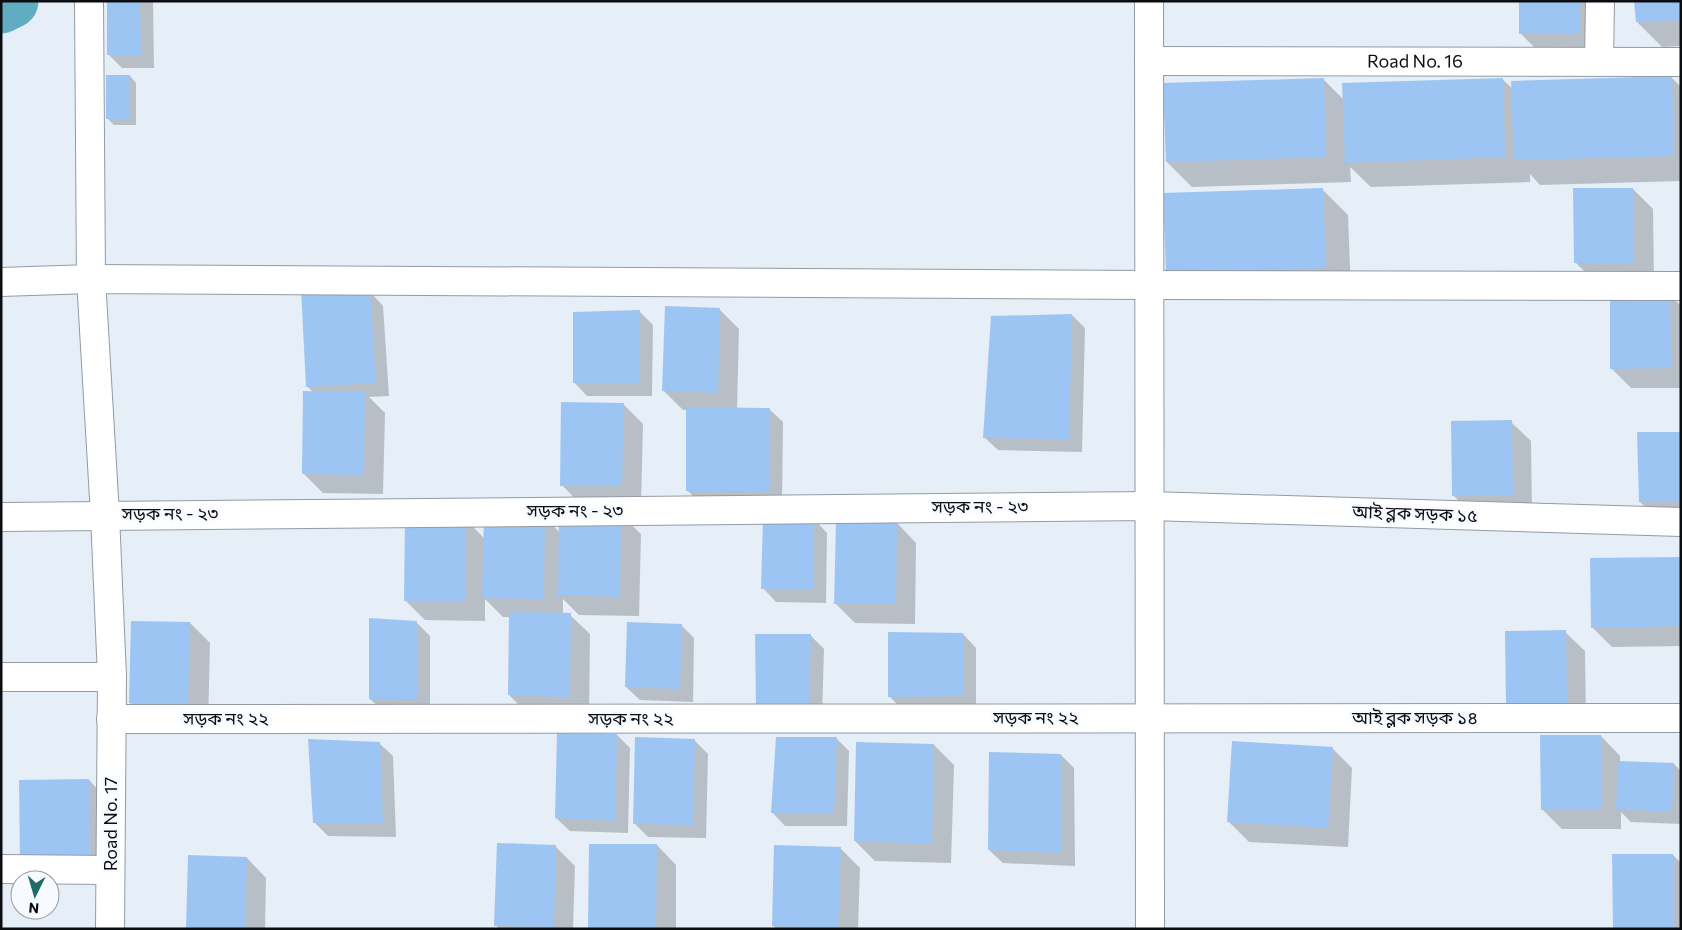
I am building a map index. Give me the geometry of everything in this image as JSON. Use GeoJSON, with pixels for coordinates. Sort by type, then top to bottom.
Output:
{"type":"FeatureCollection","features":[{"type":"Feature","properties":{"kind":"street","name":"Road No. 17"},"geometry":{"type":"LineString","coordinates":[[89,1],[91,279],[105,515],[112,677],[110,929]]}},
{"type":"Feature","properties":{"kind":"street"},"geometry":{"type":"LineString","coordinates":[[1149,1],[1150,929]]}},
{"type":"Feature","properties":{"kind":"street"},"geometry":{"type":"LineString","coordinates":[[1599,62],[1600,1]]}},
{"type":"Feature","properties":{"kind":"street","name":"Road No. 16"},"geometry":{"type":"LineString","coordinates":[[1149,61],[1681,62]]}},
{"type":"Feature","properties":{"kind":"street"},"geometry":{"type":"LineString","coordinates":[[1,282],[91,279],[1681,286]]}},
{"type":"Feature","properties":{"kind":"street","name":"সড়ক নং - ২৩"},"geometry":{"type":"LineString","coordinates":[[1,517],[1150,506]]}},
{"type":"Feature","properties":{"kind":"street","name":"আই ব্লক সড়ক ১৫"},"geometry":{"type":"LineString","coordinates":[[1150,506],[1681,522]]}},
{"type":"Feature","properties":{"kind":"street"},"geometry":{"type":"LineString","coordinates":[[1,677],[112,677]]}},
{"type":"Feature","properties":{"kind":"street","name":"আই ব্লক সড়ক ১৪"},"geometry":{"type":"LineString","coordinates":[[1150,718],[1681,718]]}},
{"type":"Feature","properties":{"kind":"street","name":"সড়ক নং ২২"},"geometry":{"type":"LineString","coordinates":[[111,719],[1150,718]]}},
{"type":"Feature","properties":{"kind":"street"},"geometry":{"type":"LineString","coordinates":[[1,869],[110,870]]}},
{"type":"Feature","properties":{"kind":"building"},"geometry":{"type":"Polygon","coordinates":[[[107,1],[140,1],[141,55],[107,55],[107,1]]]}},
{"type":"Feature","properties":{"kind":"building"},"geometry":{"type":"Polygon","coordinates":[[[1519,1],[1580,1],[1580,33],[1519,34],[1519,1]]]}},
{"type":"Feature","properties":{"kind":"building"},"geometry":{"type":"Polygon","coordinates":[[[1634,1],[1681,1],[1681,20],[1636,22],[1634,1]]]}},
{"type":"Feature","properties":{"kind":"building"},"geometry":{"type":"Polygon","coordinates":[[[106,75],[130,75],[130,119],[106,119],[106,75]]]}},
{"type":"Feature","properties":{"kind":"building"},"geometry":{"type":"Polygon","coordinates":[[[1672,76],[1674,156],[1514,160],[1511,81],[1672,76]]]}},
{"type":"Feature","properties":{"kind":"building"},"geometry":{"type":"Polygon","coordinates":[[[1324,78],[1326,157],[1166,162],[1163,83],[1324,78]]]}},
{"type":"Feature","properties":{"kind":"building"},"geometry":{"type":"Polygon","coordinates":[[[1503,78],[1505,157],[1345,163],[1342,83],[1503,78]]]}},
{"type":"Feature","properties":{"kind":"building"},"geometry":{"type":"Polygon","coordinates":[[[1323,188],[1326,268],[1166,273],[1163,193],[1323,188]]]}},
{"type":"Feature","properties":{"kind":"building"},"geometry":{"type":"Polygon","coordinates":[[[1573,188],[1633,188],[1634,263],[1574,263],[1573,188]]]}},
{"type":"Feature","properties":{"kind":"building"},"geometry":{"type":"Polygon","coordinates":[[[301,289],[370,291],[376,383],[306,387],[301,289]]]}},
{"type":"Feature","properties":{"kind":"building"},"geometry":{"type":"Polygon","coordinates":[[[1670,293],[1671,368],[1610,369],[1610,294],[1670,293]]]}},
{"type":"Feature","properties":{"kind":"building"},"geometry":{"type":"Polygon","coordinates":[[[665,306],[720,308],[718,393],[662,391],[665,306]]]}},
{"type":"Feature","properties":{"kind":"building"},"geometry":{"type":"Polygon","coordinates":[[[640,310],[639,383],[573,383],[573,312],[640,310]]]}},
{"type":"Feature","properties":{"kind":"building"},"geometry":{"type":"Polygon","coordinates":[[[1072,314],[1069,439],[983,438],[991,316],[1072,314]]]}},
{"type":"Feature","properties":{"kind":"building"},"geometry":{"type":"Polygon","coordinates":[[[303,391],[365,392],[364,475],[302,474],[303,391]]]}},
{"type":"Feature","properties":{"kind":"building"},"geometry":{"type":"Polygon","coordinates":[[[561,402],[624,403],[622,486],[560,486],[561,402]]]}},
{"type":"Feature","properties":{"kind":"building"},"geometry":{"type":"Polygon","coordinates":[[[686,407],[770,408],[769,492],[686,491],[686,407]]]}},
{"type":"Feature","properties":{"kind":"building"},"geometry":{"type":"Polygon","coordinates":[[[1512,420],[1513,495],[1452,496],[1451,421],[1512,420]]]}},
{"type":"Feature","properties":{"kind":"building"},"geometry":{"type":"Polygon","coordinates":[[[1637,432],[1681,432],[1681,501],[1639,502],[1637,432]]]}},
{"type":"Feature","properties":{"kind":"building"},"geometry":{"type":"Polygon","coordinates":[[[559,513],[621,513],[620,597],[558,595],[559,513]]]}},
{"type":"Feature","properties":{"kind":"building"},"geometry":{"type":"Polygon","coordinates":[[[484,515],[545,516],[544,599],[482,598],[484,515]]]}},
{"type":"Feature","properties":{"kind":"building"},"geometry":{"type":"Polygon","coordinates":[[[763,517],[814,518],[813,590],[761,589],[763,517]]]}},
{"type":"Feature","properties":{"kind":"building"},"geometry":{"type":"Polygon","coordinates":[[[405,518],[466,519],[465,602],[404,601],[405,518]]]}},
{"type":"Feature","properties":{"kind":"building"},"geometry":{"type":"Polygon","coordinates":[[[836,520],[897,522],[896,604],[834,604],[836,520]]]}},
{"type":"Feature","properties":{"kind":"building"},"geometry":{"type":"Polygon","coordinates":[[[1681,557],[1681,626],[1591,628],[1590,558],[1681,557]]]}},
{"type":"Feature","properties":{"kind":"building"},"geometry":{"type":"Polygon","coordinates":[[[509,612],[571,613],[570,697],[508,695],[509,612]]]}},
{"type":"Feature","properties":{"kind":"building"},"geometry":{"type":"Polygon","coordinates":[[[369,618],[417,621],[417,699],[369,699],[369,618]]]}},
{"type":"Feature","properties":{"kind":"building"},"geometry":{"type":"Polygon","coordinates":[[[131,621],[190,622],[188,705],[129,703],[131,621]]]}},
{"type":"Feature","properties":{"kind":"building"},"geometry":{"type":"Polygon","coordinates":[[[627,622],[682,624],[680,689],[625,687],[627,622]]]}},
{"type":"Feature","properties":{"kind":"building"},"geometry":{"type":"Polygon","coordinates":[[[1566,630],[1567,705],[1506,706],[1505,631],[1566,630]]]}},
{"type":"Feature","properties":{"kind":"building"},"geometry":{"type":"Polygon","coordinates":[[[888,632],[963,633],[963,696],[888,697],[888,632]]]}},
{"type":"Feature","properties":{"kind":"building"},"geometry":{"type":"Polygon","coordinates":[[[755,634],[811,634],[809,706],[756,707],[755,634]]]}},
{"type":"Feature","properties":{"kind":"building"},"geometry":{"type":"Polygon","coordinates":[[[557,733],[617,734],[615,821],[555,818],[557,733]]]}},
{"type":"Feature","properties":{"kind":"building"},"geometry":{"type":"Polygon","coordinates":[[[1540,735],[1601,735],[1602,810],[1541,810],[1540,735]]]}},
{"type":"Feature","properties":{"kind":"building"},"geometry":{"type":"Polygon","coordinates":[[[635,737],[695,739],[693,825],[633,824],[635,737]]]}},
{"type":"Feature","properties":{"kind":"building"},"geometry":{"type":"Polygon","coordinates":[[[776,737],[837,737],[834,813],[771,813],[776,737]]]}},
{"type":"Feature","properties":{"kind":"building"},"geometry":{"type":"Polygon","coordinates":[[[308,739],[380,742],[383,824],[313,823],[308,739]]]}},
{"type":"Feature","properties":{"kind":"building"},"geometry":{"type":"Polygon","coordinates":[[[1232,741],[1333,747],[1328,828],[1227,822],[1232,741]]]}},
{"type":"Feature","properties":{"kind":"building"},"geometry":{"type":"Polygon","coordinates":[[[856,742],[934,744],[932,844],[854,841],[856,742]]]}},
{"type":"Feature","properties":{"kind":"building"},"geometry":{"type":"Polygon","coordinates":[[[989,752],[1061,754],[1062,853],[988,850],[989,752]]]}},
{"type":"Feature","properties":{"kind":"building"},"geometry":{"type":"Polygon","coordinates":[[[1618,761],[1674,763],[1672,812],[1616,809],[1618,761]]]}},
{"type":"Feature","properties":{"kind":"building"},"geometry":{"type":"Polygon","coordinates":[[[89,779],[90,862],[20,863],[19,780],[89,779]]]}},
{"type":"Feature","properties":{"kind":"building"},"geometry":{"type":"Polygon","coordinates":[[[497,843],[556,845],[554,927],[494,926],[497,843]]]}},
{"type":"Feature","properties":{"kind":"building"},"geometry":{"type":"Polygon","coordinates":[[[589,844],[657,844],[656,929],[588,929],[589,844]]]}},
{"type":"Feature","properties":{"kind":"building"},"geometry":{"type":"Polygon","coordinates":[[[774,845],[841,847],[838,928],[772,926],[774,845]]]}},
{"type":"Feature","properties":{"kind":"building"},"geometry":{"type":"Polygon","coordinates":[[[1612,854],[1673,854],[1674,929],[1613,929],[1612,854]]]}},
{"type":"Feature","properties":{"kind":"building"},"geometry":{"type":"Polygon","coordinates":[[[188,855],[247,857],[245,929],[186,929],[188,855]]]}},
{"type":"Feature","properties":{"kind":"waterway"},"geometry":{"type":"LineString","coordinates":[[1,6],[11,1]]}}]}
